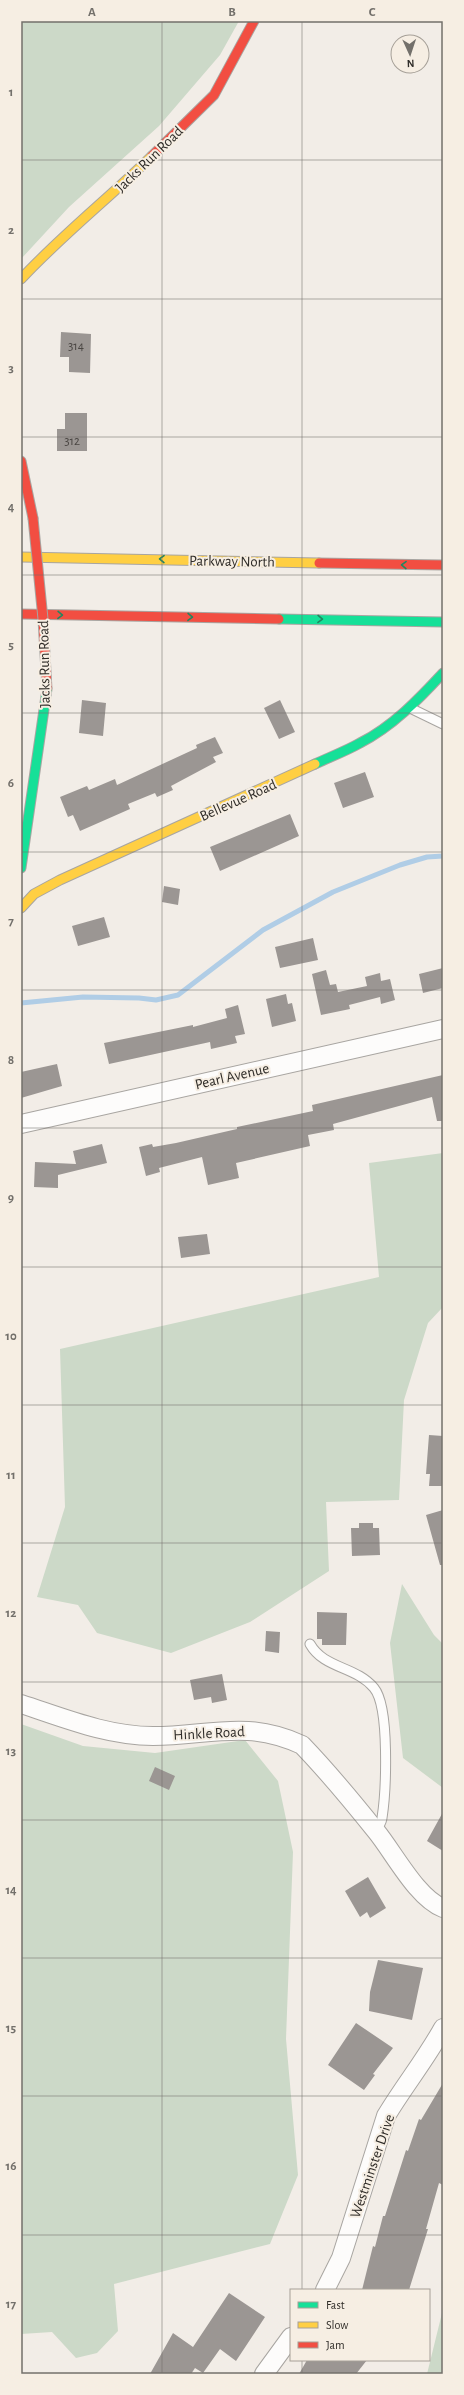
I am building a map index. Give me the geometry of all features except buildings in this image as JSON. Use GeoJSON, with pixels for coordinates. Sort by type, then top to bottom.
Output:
{"type":"FeatureCollection","features":[{"type":"Feature","properties":{"kind":"main road","name":"Jacks Run Road"},"geometry":{"type":"LineString","coordinates":[[21,278],[52,246],[107,200],[214,95],[254,21]]}},
{"type":"Feature","properties":{"kind":"main road","name":"Jacks Run Road"},"geometry":{"type":"LineString","coordinates":[[21,460],[33,518],[44,627],[47,689],[44,716],[26,822],[21,868]]}},
{"type":"Feature","properties":{"kind":"main road","name":"Parkway North"},"geometry":{"type":"LineString","coordinates":[[21,557],[443,565]]}},
{"type":"Feature","properties":{"kind":"main road"},"geometry":{"type":"LineString","coordinates":[[21,614],[443,622]]}},
{"type":"Feature","properties":{"kind":"main road","name":"Bellevue Road"},"geometry":{"type":"LineString","coordinates":[[22,900],[78,872],[330,758],[381,730],[410,708],[443,673]]}},
{"type":"Feature","properties":{"kind":"street","name":"Pearl Avenue"},"geometry":{"type":"LineString","coordinates":[[21,1124],[443,1029]]}},
{"type":"Feature","properties":{"kind":"street","name":"Hinkle Road"},"geometry":{"type":"LineString","coordinates":[[21,1704],[106,1732],[153,1736],[244,1729],[286,1738],[302,1745],[315,1758],[376,1831],[424,1895],[434,1905],[443,1908]]}},
{"type":"Feature","properties":{"kind":"street","name":"Westminster Drive"},"geometry":{"type":"LineString","coordinates":[[326,2289],[342,2258],[386,2116],[398,2096],[431,2051],[443,2028]]}},
{"type":"Feature","properties":{"kind":"street"},"geometry":{"type":"LineString","coordinates":[[264,2374],[290,2338]]}},
{"type":"Feature","properties":{"kind":"lane"},"geometry":{"type":"LineString","coordinates":[[410,708],[443,724]]}},
{"type":"Feature","properties":{"kind":"lane"},"geometry":{"type":"LineString","coordinates":[[310,1644],[314,1651],[326,1661],[345,1667],[364,1678],[375,1689],[384,1718],[385,1763],[382,1819],[376,1831]]}},
{"type":"Feature","properties":{"kind":"green space"},"geometry":{"type":"Polygon","coordinates":[[[21,21],[239,21],[220,55],[159,126],[69,207],[21,259],[21,21]]]}},
{"type":"Feature","properties":{"kind":"green space"},"geometry":{"type":"Polygon","coordinates":[[[443,1153],[443,1307],[428,1323],[404,1400],[399,1500],[326,1502],[329,1571],[250,1622],[171,1653],[97,1633],[78,1605],[37,1597],[65,1507],[60,1349],[379,1277],[369,1163],[443,1153]]]}},
{"type":"Feature","properties":{"kind":"green space"},"geometry":{"type":"Polygon","coordinates":[[[402,1584],[434,1635],[443,1644],[443,1788],[403,1758],[390,1643],[402,1584]]]}},
{"type":"Feature","properties":{"kind":"green space"},"geometry":{"type":"Polygon","coordinates":[[[21,1724],[83,1746],[155,1753],[245,1740],[278,1781],[293,1852],[286,2039],[298,2175],[270,2244],[114,2284],[118,2331],[97,2353],[76,2358],[52,2332],[21,2334],[21,1724]]]}},
{"type":"Feature","properties":{"kind":"green space"},"geometry":{"type":"Polygon","coordinates":[[[443,2309],[443,2374],[427,2374],[443,2309]]]}},
{"type":"Feature","properties":{"kind":"waterway"},"geometry":{"type":"LineString","coordinates":[[21,1003],[83,997],[139,998],[156,1000],[178,995],[263,930],[333,892],[400,865],[427,857],[443,856]]}},
{"type":"Feature","properties":{"kind":"traffic: fast"},"geometry":{"type":"LineString","coordinates":[[279,619],[443,622]]}},
{"type":"Feature","properties":{"kind":"traffic: fast"},"geometry":{"type":"LineString","coordinates":[[315,764],[355,746],[383,729],[415,702],[443,673]]}},
{"type":"Feature","properties":{"kind":"traffic: fast"},"geometry":{"type":"LineString","coordinates":[[21,868],[47,689]]}},
{"type":"Feature","properties":{"kind":"traffic: slow"},"geometry":{"type":"LineString","coordinates":[[21,279],[53,247],[152,156]]}},
{"type":"Feature","properties":{"kind":"traffic: slow"},"geometry":{"type":"LineString","coordinates":[[21,557],[319,563]]}},
{"type":"Feature","properties":{"kind":"traffic: slow"},"geometry":{"type":"LineString","coordinates":[[21,908],[34,894],[60,880],[315,764]]}},
{"type":"Feature","properties":{"kind":"traffic: jam"},"geometry":{"type":"LineString","coordinates":[[152,156],[214,95],[254,21]]}},
{"type":"Feature","properties":{"kind":"traffic: jam"},"geometry":{"type":"LineString","coordinates":[[21,461],[33,518]]}},
{"type":"Feature","properties":{"kind":"traffic: jam"},"geometry":{"type":"LineString","coordinates":[[33,518],[43,619],[47,689]]}},
{"type":"Feature","properties":{"kind":"traffic: jam"},"geometry":{"type":"LineString","coordinates":[[319,563],[443,565]]}},
{"type":"Feature","properties":{"kind":"traffic: jam"},"geometry":{"type":"LineString","coordinates":[[21,614],[279,619]]}}]}
